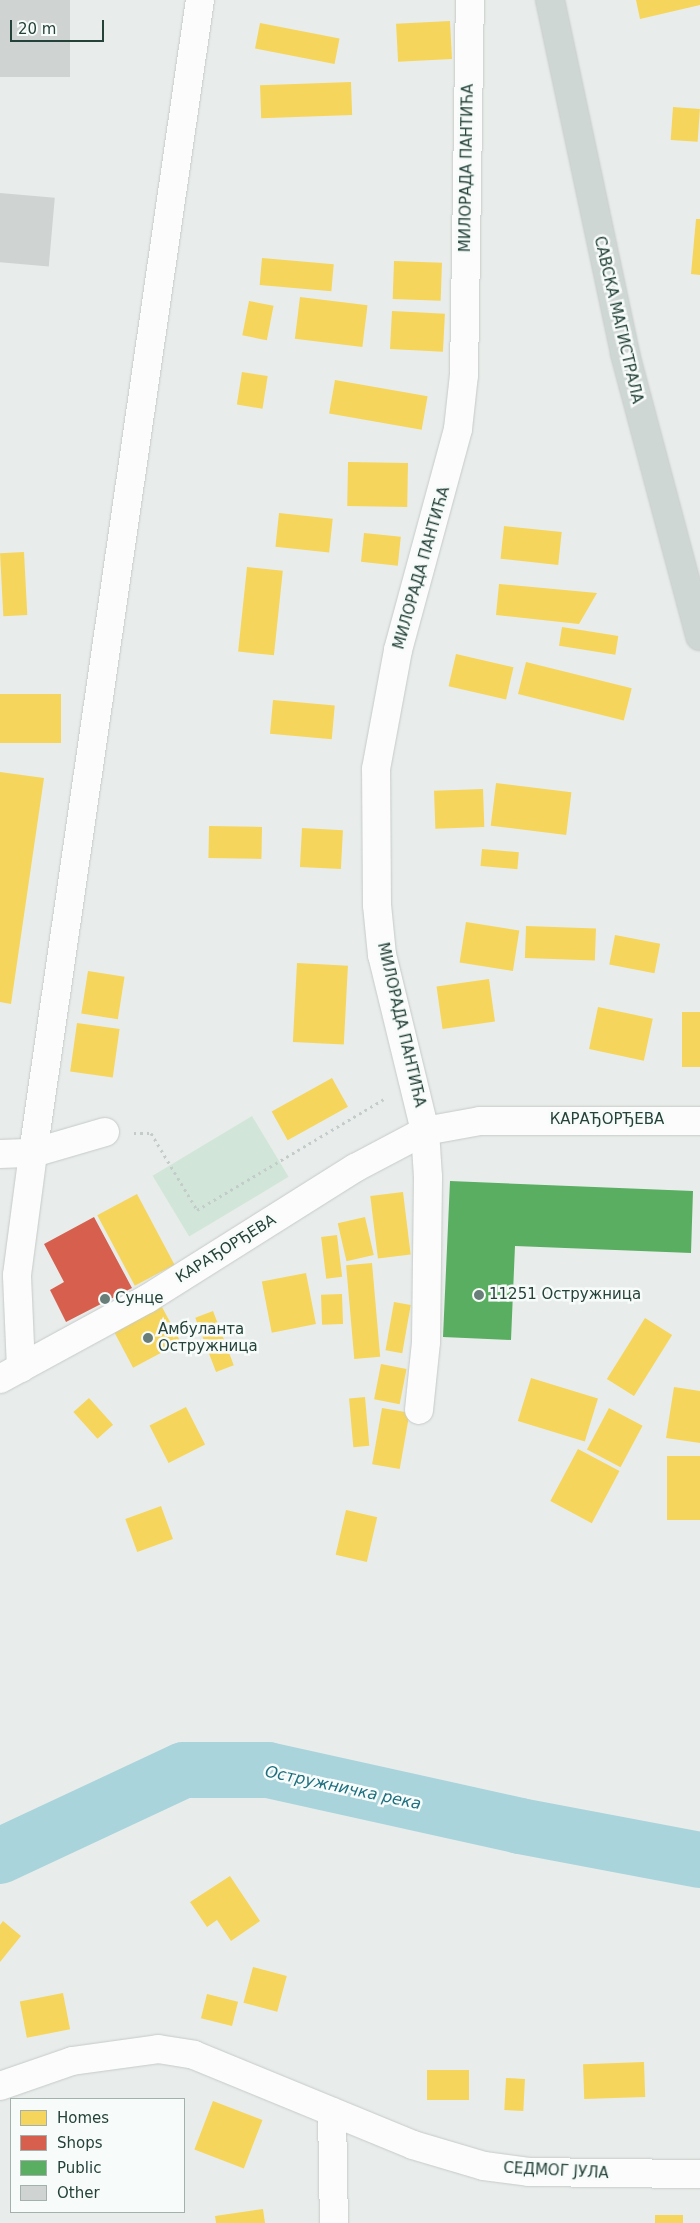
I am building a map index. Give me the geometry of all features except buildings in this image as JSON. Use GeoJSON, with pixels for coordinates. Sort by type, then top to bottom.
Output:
{"type":"FeatureCollection","features":[{"type":"Feature","properties":{"kind":"main road","name":"САВСКА МАГИСТРАЛА"},"geometry":{"type":"LineString","coordinates":[[550,0],[625,354],[700,636]]}},
{"type":"Feature","properties":{"kind":"street"},"geometry":{"type":"LineString","coordinates":[[10,1374],[17,1275],[33,1153],[200,0]]}},
{"type":"Feature","properties":{"kind":"street","name":"МИЛОРАДА ПАНТИЋА"},"geometry":{"type":"LineString","coordinates":[[425,1131],[382,955],[377,905],[376,769],[398,650],[448,475],[459,420],[464,375],[470,0]]}},
{"type":"Feature","properties":{"kind":"street","name":"КАРАЂОРЂЕВА"},"geometry":{"type":"LineString","coordinates":[[10,1374],[148,1299],[355,1168],[425,1131],[480,1121],[700,1120]]}},
{"type":"Feature","properties":{"kind":"street"},"geometry":{"type":"LineString","coordinates":[[419,1410],[426,1332],[425,1131]]}},
{"type":"Feature","properties":{"kind":"street"},"geometry":{"type":"LineString","coordinates":[[0,1154],[33,1153],[105,1132]]}},
{"type":"Feature","properties":{"kind":"street","name":"СЕДМОГ ЈУЛА"},"geometry":{"type":"LineString","coordinates":[[0,2086],[72,2061],[158,2049],[194,2055],[413,2145],[484,2166],[529,2172],[700,2174]]}},
{"type":"Feature","properties":{"kind":"street"},"geometry":{"type":"LineString","coordinates":[[332,2112],[334,2223]]}},
{"type":"Feature","properties":{"kind":"path"},"geometry":{"type":"LineString","coordinates":[[105,1132],[151,1133],[197,1210],[384,1099],[416,1094]]}},
{"type":"Feature","properties":{"kind":"green space"},"geometry":{"type":"Polygon","coordinates":[[[252,1116],[289,1177],[189,1237],[153,1176],[252,1116]]]}},
{"type":"Feature","properties":{"kind":"waterway","name":"Остружничка река"},"geometry":{"type":"LineString","coordinates":[[0,1856],[184,1770],[268,1770],[520,1826],[700,1860]]}},
{"type":"Feature","properties":{"kind":"place","name":"11251 Остружница"},"geometry":{"type":"Point","coordinates":[479,1295]}},
{"type":"Feature","properties":{"kind":"place","name":"Сунце"},"geometry":{"type":"Point","coordinates":[105,1299]}},
{"type":"Feature","properties":{"kind":"place","name":"Амбуланта Остружница"},"geometry":{"type":"Point","coordinates":[148,1338]}}]}
